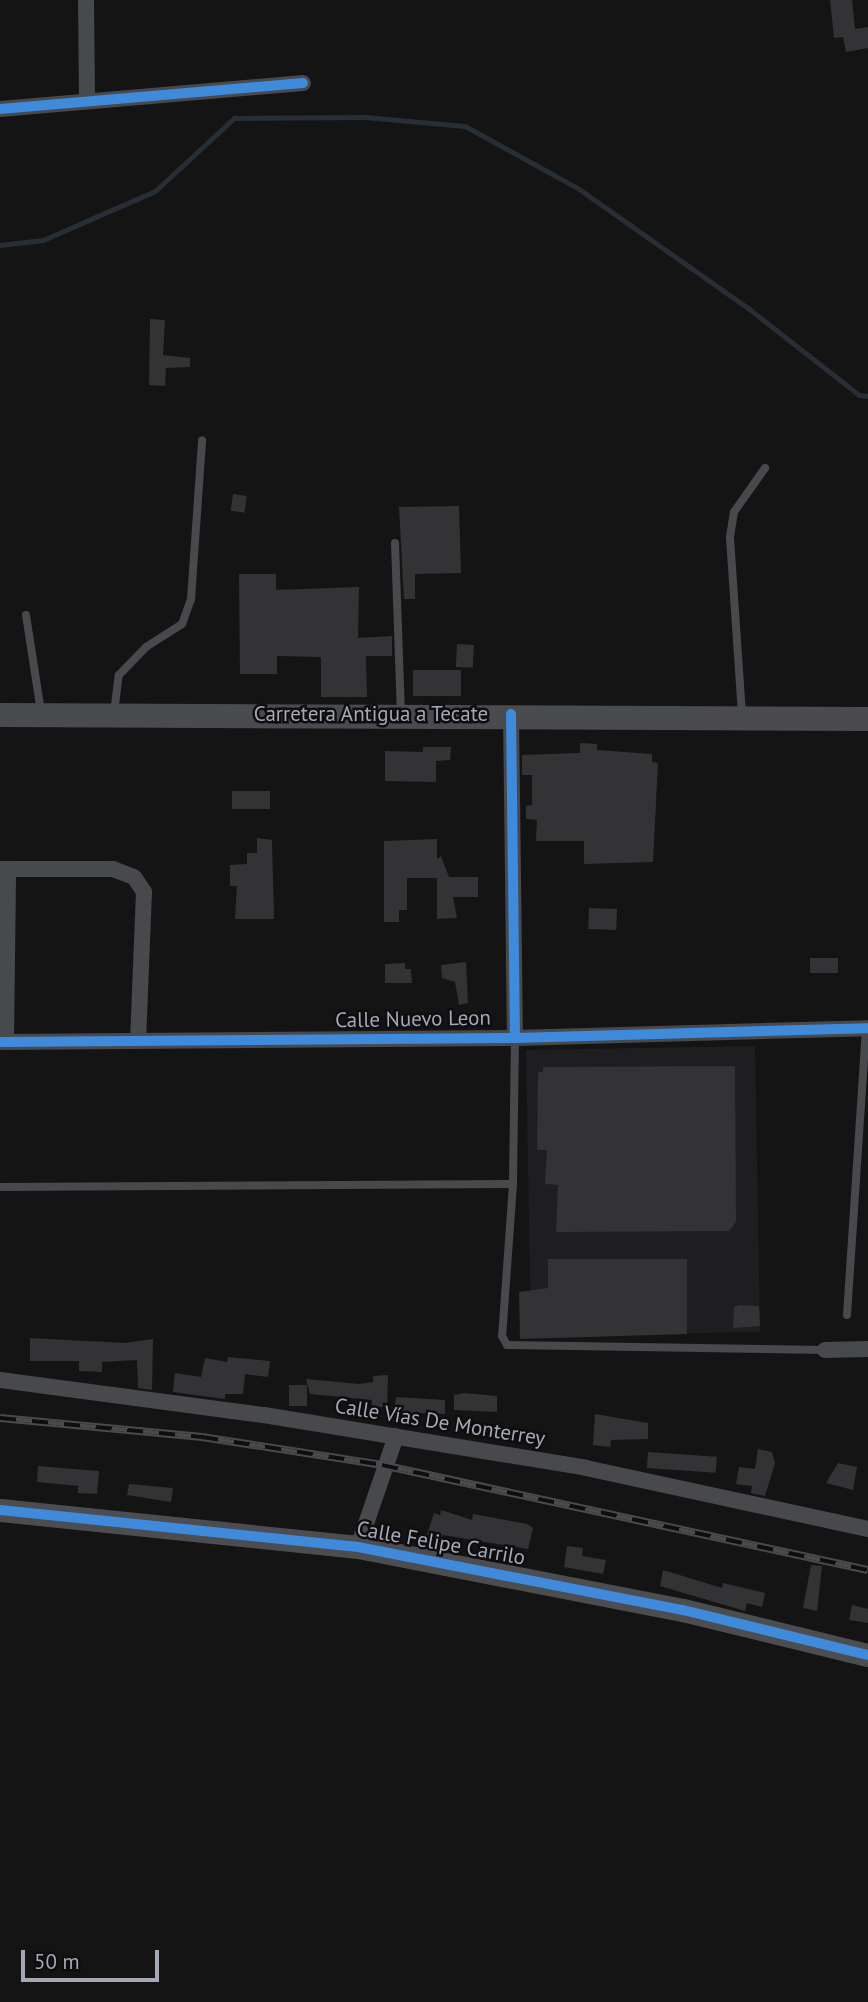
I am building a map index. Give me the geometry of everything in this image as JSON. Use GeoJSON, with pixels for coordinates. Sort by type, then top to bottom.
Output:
{"type":"FeatureCollection","features":[{"type":"Feature","properties":{"kind":"main road","name":"Carretera Antigua a Tecate"},"geometry":{"type":"LineString","coordinates":[[0,715],[511,714],[868,719]]}},
{"type":"Feature","properties":{"kind":"street"},"geometry":{"type":"LineString","coordinates":[[86,0],[88,101]]}},
{"type":"Feature","properties":{"kind":"street"},"geometry":{"type":"LineString","coordinates":[[0,109],[303,83]]}},
{"type":"Feature","properties":{"kind":"street"},"geometry":{"type":"LineString","coordinates":[[511,714],[515,1038]]}},
{"type":"Feature","properties":{"kind":"street"},"geometry":{"type":"LineString","coordinates":[[3,1042],[4,869],[113,869],[134,877],[144,892],[138,1041]]}},
{"type":"Feature","properties":{"kind":"street","name":"Calle Nuevo Leon"},"geometry":{"type":"LineString","coordinates":[[3,1042],[515,1038],[867,1028]]}},
{"type":"Feature","properties":{"kind":"street"},"geometry":{"type":"LineString","coordinates":[[825,1350],[868,1349]]}},
{"type":"Feature","properties":{"kind":"street","name":"Calle Vías De Monterrey"},"geometry":{"type":"LineString","coordinates":[[0,1380],[396,1436],[586,1468],[868,1529]]}},
{"type":"Feature","properties":{"kind":"street"},"geometry":{"type":"LineString","coordinates":[[358,1547],[396,1436]]}},
{"type":"Feature","properties":{"kind":"street","name":"Calle Felipe Carrilo"},"geometry":{"type":"LineString","coordinates":[[0,1510],[358,1547],[683,1611],[868,1655]]}},
{"type":"Feature","properties":{"kind":"lane"},"geometry":{"type":"LineString","coordinates":[[114,716],[118,675],[146,647],[181,624],[191,599],[202,440]]}},
{"type":"Feature","properties":{"kind":"lane"},"geometry":{"type":"LineString","coordinates":[[742,718],[730,537],[734,512],[765,468]]}},
{"type":"Feature","properties":{"kind":"lane"},"geometry":{"type":"LineString","coordinates":[[395,543],[401,714]]}},
{"type":"Feature","properties":{"kind":"lane"},"geometry":{"type":"LineString","coordinates":[[26,615],[41,717]]}},
{"type":"Feature","properties":{"kind":"lane"},"geometry":{"type":"LineString","coordinates":[[847,1315],[867,1028]]}},
{"type":"Feature","properties":{"kind":"lane"},"geometry":{"type":"LineString","coordinates":[[515,1038],[513,1184],[502,1336],[507,1345],[825,1350]]}},
{"type":"Feature","properties":{"kind":"lane"},"geometry":{"type":"LineString","coordinates":[[0,1188],[513,1184]]}},
{"type":"Feature","properties":{"kind":"shaded area"},"geometry":{"type":"Polygon","coordinates":[[[755,1046],[760,1332],[531,1336],[526,1050],[755,1046]]]}},
{"type":"Feature","properties":{"kind":"building"},"geometry":{"type":"Polygon","coordinates":[[[830,0],[852,0],[855,29],[868,27],[868,48],[846,52],[843,37],[834,38],[830,0]]]}},
{"type":"Feature","properties":{"kind":"building"},"geometry":{"type":"Polygon","coordinates":[[[150,319],[165,320],[163,355],[190,358],[190,367],[166,368],[165,386],[149,385],[150,319]]]}},
{"type":"Feature","properties":{"kind":"building"},"geometry":{"type":"Polygon","coordinates":[[[233,494],[247,496],[244,513],[231,511],[233,494]]]}},
{"type":"Feature","properties":{"kind":"building"},"geometry":{"type":"Polygon","coordinates":[[[459,506],[461,573],[415,574],[415,599],[404,599],[399,507],[459,506]]]}},
{"type":"Feature","properties":{"kind":"building"},"geometry":{"type":"Polygon","coordinates":[[[239,574],[276,574],[276,590],[359,587],[358,638],[392,636],[392,656],[366,656],[367,697],[321,697],[321,657],[277,656],[277,674],[240,674],[239,574]]]}},
{"type":"Feature","properties":{"kind":"building"},"geometry":{"type":"Polygon","coordinates":[[[457,644],[474,645],[473,668],[456,667],[457,644]]]}},
{"type":"Feature","properties":{"kind":"building"},"geometry":{"type":"Polygon","coordinates":[[[413,670],[461,670],[461,696],[413,696],[413,670]]]}},
{"type":"Feature","properties":{"kind":"building"},"geometry":{"type":"Polygon","coordinates":[[[580,743],[597,744],[597,750],[652,754],[652,762],[658,763],[653,862],[584,864],[584,841],[536,841],[537,820],[526,819],[526,806],[532,805],[532,775],[522,775],[522,755],[580,753],[580,743]]]}},
{"type":"Feature","properties":{"kind":"building"},"geometry":{"type":"Polygon","coordinates":[[[423,747],[451,747],[450,760],[436,761],[436,782],[385,781],[385,751],[423,752],[423,747]]]}},
{"type":"Feature","properties":{"kind":"building"},"geometry":{"type":"Polygon","coordinates":[[[232,791],[270,791],[270,809],[232,809],[232,791]]]}},
{"type":"Feature","properties":{"kind":"building"},"geometry":{"type":"Polygon","coordinates":[[[257,838],[272,840],[274,919],[235,919],[237,886],[230,886],[230,865],[247,864],[247,853],[257,853],[257,838]]]}},
{"type":"Feature","properties":{"kind":"building"},"geometry":{"type":"Polygon","coordinates":[[[437,839],[437,859],[441,856],[449,877],[478,877],[478,897],[453,897],[457,918],[437,919],[437,878],[407,878],[407,910],[399,910],[399,922],[384,922],[384,841],[437,839]]]}},
{"type":"Feature","properties":{"kind":"building"},"geometry":{"type":"Polygon","coordinates":[[[589,908],[617,909],[616,930],[588,929],[589,908]]]}},
{"type":"Feature","properties":{"kind":"building"},"geometry":{"type":"Polygon","coordinates":[[[810,958],[838,958],[838,973],[810,973],[810,958]]]}},
{"type":"Feature","properties":{"kind":"building"},"geometry":{"type":"Polygon","coordinates":[[[466,962],[468,1003],[459,1005],[455,982],[442,978],[441,965],[466,962]]]}},
{"type":"Feature","properties":{"kind":"building"},"geometry":{"type":"Polygon","coordinates":[[[405,963],[405,969],[411,969],[412,983],[385,983],[385,964],[405,963]]]}},
{"type":"Feature","properties":{"kind":"building"},"geometry":{"type":"Polygon","coordinates":[[[735,1066],[736,1222],[729,1231],[556,1232],[558,1185],[545,1184],[547,1150],[537,1150],[538,1072],[543,1072],[543,1067],[735,1066]]]}},
{"type":"Feature","properties":{"kind":"building"},"geometry":{"type":"Polygon","coordinates":[[[548,1259],[687,1259],[687,1334],[520,1339],[519,1292],[548,1288],[548,1259]]]}},
{"type":"Feature","properties":{"kind":"building"},"geometry":{"type":"Polygon","coordinates":[[[759,1306],[760,1326],[733,1328],[734,1307],[759,1306]]]}},
{"type":"Feature","properties":{"kind":"building"},"geometry":{"type":"Polygon","coordinates":[[[30,1338],[124,1343],[153,1339],[152,1390],[138,1388],[137,1360],[102,1362],[102,1372],[79,1371],[79,1361],[30,1361],[30,1338]]]}},
{"type":"Feature","properties":{"kind":"building"},"geometry":{"type":"Polygon","coordinates":[[[228,1357],[270,1361],[268,1377],[245,1374],[243,1394],[225,1394],[225,1399],[173,1392],[175,1373],[201,1377],[205,1358],[227,1362],[228,1357]]]}},
{"type":"Feature","properties":{"kind":"building"},"geometry":{"type":"Polygon","coordinates":[[[388,1375],[387,1407],[372,1407],[372,1400],[310,1394],[306,1379],[359,1384],[373,1382],[373,1376],[388,1375]]]}},
{"type":"Feature","properties":{"kind":"building"},"geometry":{"type":"Polygon","coordinates":[[[289,1385],[307,1385],[307,1406],[289,1406],[289,1385]]]}},
{"type":"Feature","properties":{"kind":"building"},"geometry":{"type":"Polygon","coordinates":[[[464,1393],[497,1396],[497,1412],[454,1410],[454,1395],[464,1393]]]}},
{"type":"Feature","properties":{"kind":"building"},"geometry":{"type":"Polygon","coordinates":[[[396,1397],[445,1400],[445,1414],[418,1413],[411,1425],[393,1422],[396,1397]]]}},
{"type":"Feature","properties":{"kind":"building"},"geometry":{"type":"Polygon","coordinates":[[[595,1414],[648,1423],[648,1439],[611,1440],[610,1447],[593,1445],[595,1414]]]}},
{"type":"Feature","properties":{"kind":"building"},"geometry":{"type":"Polygon","coordinates":[[[758,1449],[772,1452],[775,1463],[765,1496],[751,1493],[752,1486],[736,1484],[739,1467],[755,1469],[758,1449]]]}},
{"type":"Feature","properties":{"kind":"building"},"geometry":{"type":"Polygon","coordinates":[[[648,1452],[717,1457],[716,1473],[647,1468],[648,1452]]]}},
{"type":"Feature","properties":{"kind":"building"},"geometry":{"type":"Polygon","coordinates":[[[838,1463],[857,1467],[853,1490],[826,1483],[838,1463]]]}},
{"type":"Feature","properties":{"kind":"building"},"geometry":{"type":"Polygon","coordinates":[[[38,1466],[99,1471],[97,1494],[78,1493],[78,1486],[37,1482],[38,1466]]]}},
{"type":"Feature","properties":{"kind":"building"},"geometry":{"type":"Polygon","coordinates":[[[129,1484],[173,1488],[171,1502],[127,1495],[129,1484]]]}},
{"type":"Feature","properties":{"kind":"building"},"geometry":{"type":"Polygon","coordinates":[[[441,1510],[472,1520],[473,1514],[527,1524],[533,1528],[528,1549],[443,1535],[440,1544],[425,1541],[434,1513],[440,1515],[441,1510]]]}},
{"type":"Feature","properties":{"kind":"building"},"geometry":{"type":"Polygon","coordinates":[[[567,1546],[583,1548],[582,1556],[606,1560],[603,1574],[564,1567],[567,1546]]]}},
{"type":"Feature","properties":{"kind":"building"},"geometry":{"type":"Polygon","coordinates":[[[811,1565],[822,1566],[817,1611],[803,1608],[811,1565]]]}},
{"type":"Feature","properties":{"kind":"building"},"geometry":{"type":"Polygon","coordinates":[[[663,1570],[722,1588],[723,1583],[765,1593],[762,1607],[747,1603],[745,1611],[660,1586],[663,1570]]]}},
{"type":"Feature","properties":{"kind":"building"},"geometry":{"type":"Polygon","coordinates":[[[852,1605],[868,1609],[868,1623],[849,1620],[852,1605]]]}},
{"type":"Feature","properties":{"kind":"waterway"},"geometry":{"type":"LineString","coordinates":[[0,245],[43,240],[155,191],[234,118],[365,117],[465,126],[579,189],[748,308],[859,395],[868,396]]}},
{"type":"Feature","properties":{"kind":"railway"},"geometry":{"type":"LineString","coordinates":[[0,1418],[202,1437],[382,1465],[868,1570]]}},
{"type":"Feature","properties":{"kind":"cycle path"},"geometry":{"type":"LineString","coordinates":[[0,109],[303,83]]}},
{"type":"Feature","properties":{"kind":"cycle path"},"geometry":{"type":"LineString","coordinates":[[511,714],[515,1038]]}},
{"type":"Feature","properties":{"kind":"cycle path"},"geometry":{"type":"LineString","coordinates":[[0,1042],[515,1038],[868,1028]]}},
{"type":"Feature","properties":{"kind":"cycle path"},"geometry":{"type":"LineString","coordinates":[[0,1510],[358,1547],[683,1610],[868,1655]]}}]}
